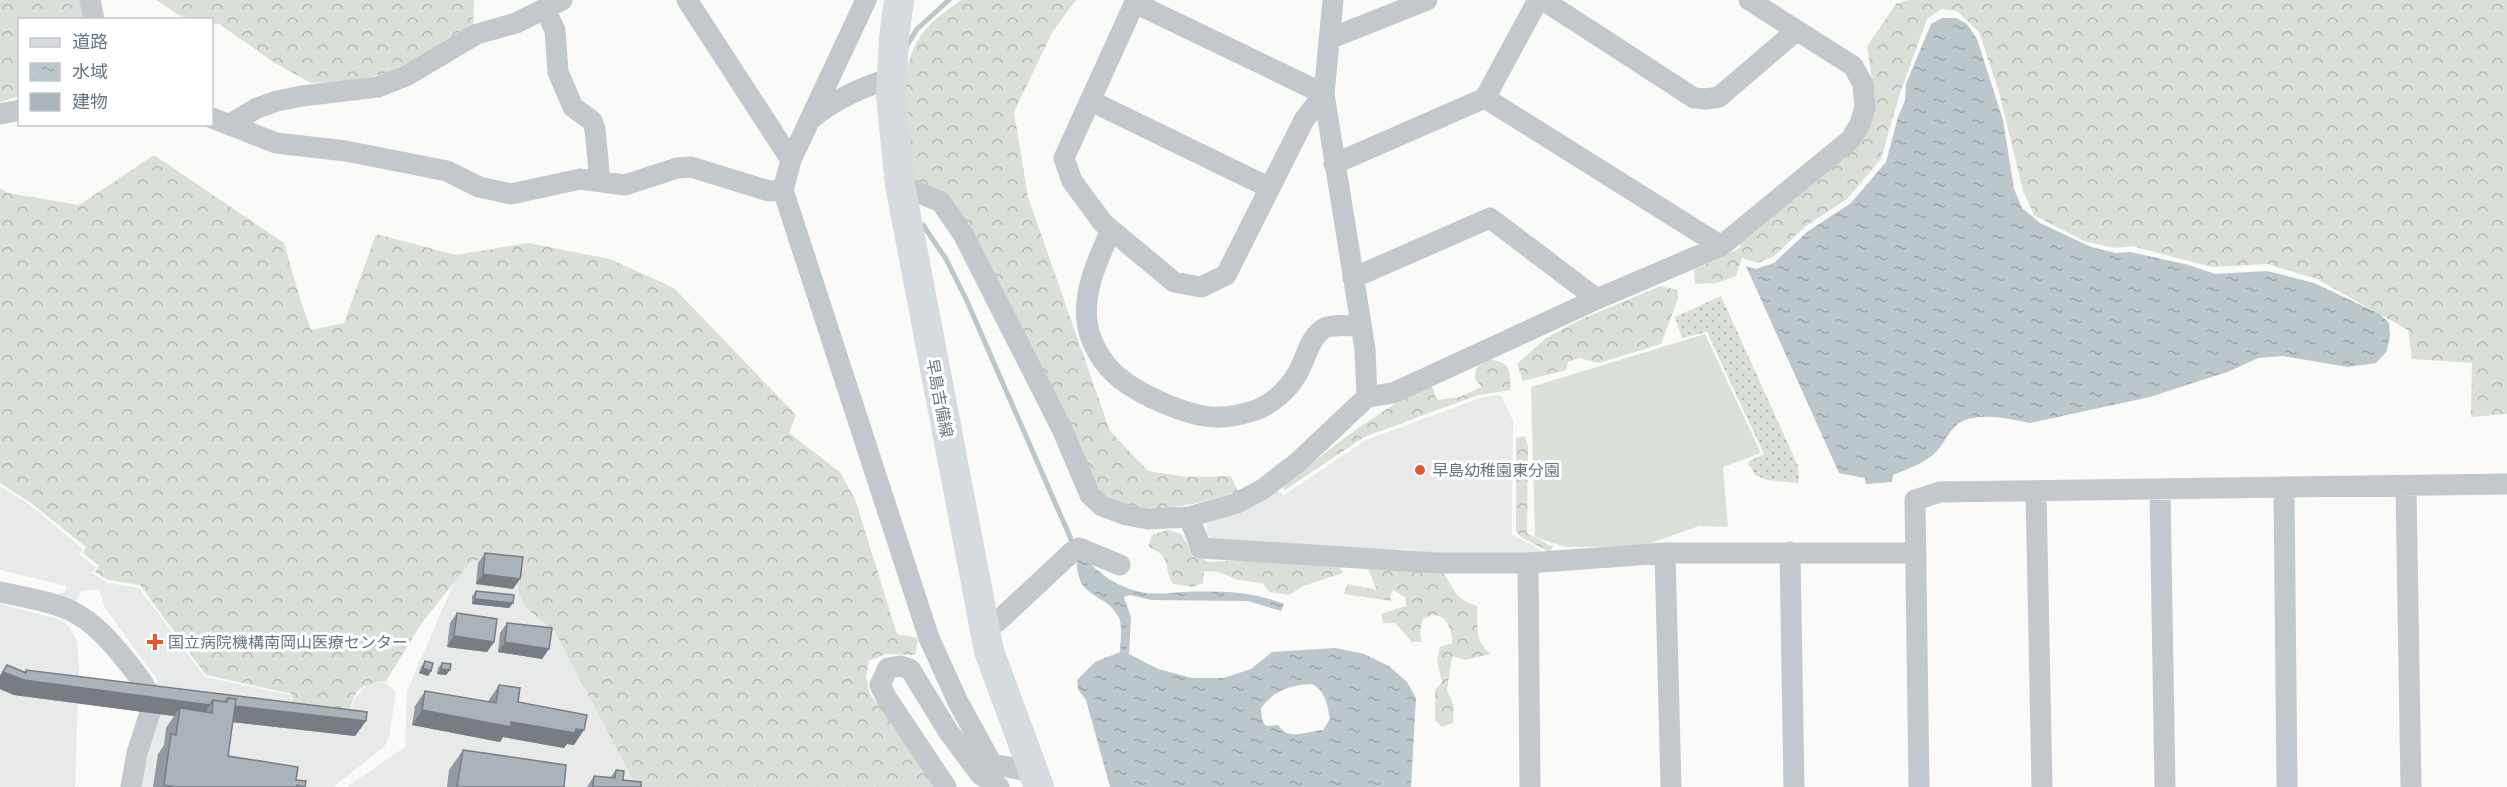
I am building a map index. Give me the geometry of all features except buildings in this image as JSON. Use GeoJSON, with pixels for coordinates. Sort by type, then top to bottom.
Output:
{"type":"FeatureCollection","features":[{"type":"Feature","properties":{"kind":"main road","name":"早島吉備線"},"geometry":{"type":"LineString","coordinates":[[899,0],[891,96],[900,185],[989,651],[1036,779]]}},
{"type":"Feature","properties":{"kind":"street"},"geometry":{"type":"LineString","coordinates":[[90,0],[94,18]]}},
{"type":"Feature","properties":{"kind":"street"},"geometry":{"type":"LineString","coordinates":[[687,0],[791,160]]}},
{"type":"Feature","properties":{"kind":"street"},"geometry":{"type":"LineString","coordinates":[[866,0],[791,160],[783,189],[929,638],[958,702],[992,764],[1036,779]]}},
{"type":"Feature","properties":{"kind":"street"},"geometry":{"type":"LineString","coordinates":[[1334,0],[1324,94],[1365,349],[1366,397]]}},
{"type":"Feature","properties":{"kind":"street"},"geometry":{"type":"LineString","coordinates":[[1329,39],[1426,0]]}},
{"type":"Feature","properties":{"kind":"street"},"geometry":{"type":"LineString","coordinates":[[1334,164],[1485,98],[1538,0]]}},
{"type":"Feature","properties":{"kind":"street"},"geometry":{"type":"LineString","coordinates":[[1543,0],[1694,98],[1719,97],[1796,31]]}},
{"type":"Feature","properties":{"kind":"street"},"geometry":{"type":"LineString","coordinates":[[900,185],[941,202],[963,234],[1062,429],[1090,495],[1102,506],[1126,515],[1148,519],[1189,517],[1237,504],[1263,489],[1298,462],[1366,397],[1393,393],[1597,299],[1721,246],[1851,139],[1860,124],[1865,107],[1863,84],[1853,66],[1749,0]]}},
{"type":"Feature","properties":{"kind":"street"},"geometry":{"type":"LineString","coordinates":[[1135,1],[1324,94],[1304,120],[1226,275],[1201,287],[1174,282],[1103,223],[1072,181],[1064,158],[1135,1]]}},
{"type":"Feature","properties":{"kind":"street"},"geometry":{"type":"LineString","coordinates":[[220,121],[277,100],[378,87],[406,76],[477,34],[516,22],[554,5],[558,72],[573,107],[592,121],[595,129],[600,182]]}},
{"type":"Feature","properties":{"kind":"street"},"geometry":{"type":"LineString","coordinates":[[809,121],[832,102],[855,90],[891,78]]}},
{"type":"Feature","properties":{"kind":"street"},"geometry":{"type":"LineString","coordinates":[[1485,98],[1721,246]]}},
{"type":"Feature","properties":{"kind":"street"},"geometry":{"type":"LineString","coordinates":[[1091,101],[1270,188]]}},
{"type":"Feature","properties":{"kind":"street"},"geometry":{"type":"LineString","coordinates":[[0,114],[18,110]]}},
{"type":"Feature","properties":{"kind":"street"},"geometry":{"type":"LineString","coordinates":[[220,121],[276,143],[346,151],[447,171],[479,187],[511,194],[580,179],[625,185],[677,168],[691,167],[769,191],[783,189]]}},
{"type":"Feature","properties":{"kind":"street"},"geometry":{"type":"LineString","coordinates":[[1353,278],[1490,218],[1597,299]]}},
{"type":"Feature","properties":{"kind":"street"},"geometry":{"type":"LineString","coordinates":[[1111,230],[1096,263],[1088,299],[1087,321],[1095,348],[1116,375],[1139,391],[1186,411],[1220,418],[1254,411],[1280,395],[1297,375],[1317,333],[1327,327],[1361,326]]}},
{"type":"Feature","properties":{"kind":"street"},"geometry":{"type":"LineString","coordinates":[[1918,787],[1915,500],[1940,492],[2284,489],[2507,484]]}},
{"type":"Feature","properties":{"kind":"street"},"geometry":{"type":"LineString","coordinates":[[2406,487],[2411,787]]}},
{"type":"Feature","properties":{"kind":"street"},"geometry":{"type":"LineString","coordinates":[[2284,489],[2287,787]]}},
{"type":"Feature","properties":{"kind":"street"},"geometry":{"type":"LineString","coordinates":[[2160,490],[2165,787]]}},
{"type":"Feature","properties":{"kind":"street"},"geometry":{"type":"LineString","coordinates":[[2036,492],[2042,787]]}},
{"type":"Feature","properties":{"kind":"street"},"geometry":{"type":"LineString","coordinates":[[1189,517],[1201,548],[1437,563],[1528,563],[1665,553],[1915,553]]}},
{"type":"Feature","properties":{"kind":"street"},"geometry":{"type":"LineString","coordinates":[[984,628],[997,622],[1075,551],[1120,565]]}},
{"type":"Feature","properties":{"kind":"street"},"geometry":{"type":"LineString","coordinates":[[1790,552],[1794,787]]}},
{"type":"Feature","properties":{"kind":"street"},"geometry":{"type":"LineString","coordinates":[[1665,553],[1671,787]]}},
{"type":"Feature","properties":{"kind":"street"},"geometry":{"type":"LineString","coordinates":[[1528,563],[1530,787]]}},
{"type":"Feature","properties":{"kind":"street"},"geometry":{"type":"LineString","coordinates":[[0,592],[60,605],[79,613],[96,627],[145,684],[150,708],[130,787]]}},
{"type":"Feature","properties":{"kind":"street"},"geometry":{"type":"LineString","coordinates":[[946,787],[880,685],[888,668],[900,666],[910,669],[948,731],[980,774],[999,787]]}},
{"type":"Feature","properties":{"kind":"shaded area"},"geometry":{"type":"Polygon","coordinates":[[[1501,395],[1513,421],[1512,535],[1540,549],[1541,554],[1435,556],[1410,549],[1357,550],[1215,541],[1207,534],[1207,520],[1277,490],[1284,495],[1366,440],[1480,398],[1501,395]]]}},
{"type":"Feature","properties":{"kind":"shaded area","name":"国立病院機構南岡山医療センター"},"geometry":{"type":"Polygon","coordinates":[[[0,486],[30,505],[83,549],[79,554],[96,567],[92,573],[108,583],[139,588],[205,677],[291,695],[289,711],[349,726],[354,699],[367,685],[386,682],[396,693],[389,737],[384,747],[333,787],[138,787],[153,684],[159,682],[105,608],[99,589],[81,591],[75,603],[56,595],[65,592],[67,586],[0,570],[0,486]]]}},
{"type":"Feature","properties":{"kind":"shaded area"},"geometry":{"type":"Polygon","coordinates":[[[469,548],[524,555],[659,787],[347,787],[405,747],[407,691],[469,548]]]}},
{"type":"Feature","properties":{"kind":"shaded area"},"geometry":{"type":"Polygon","coordinates":[[[0,604],[62,620],[70,628],[77,641],[79,669],[75,787],[0,787],[0,604]]]}},
{"type":"Feature","properties":{"kind":"green space"},"geometry":{"type":"Polygon","coordinates":[[[0,0],[82,0],[86,18],[18,18],[18,96],[0,102],[0,0]]]}},
{"type":"Feature","properties":{"kind":"green space"},"geometry":{"type":"Polygon","coordinates":[[[156,0],[474,0],[473,26],[419,58],[385,74],[350,81],[311,83],[275,63],[219,24],[213,23],[213,18],[182,17],[156,0]]]}},
{"type":"Feature","properties":{"kind":"green space"},"geometry":{"type":"Polygon","coordinates":[[[961,0],[1076,0],[1053,31],[1014,112],[1028,197],[1110,431],[1148,471],[1187,477],[1231,476],[1238,491],[1188,505],[1151,508],[1133,507],[1117,502],[1103,493],[1084,462],[969,227],[914,183],[905,124],[904,104],[908,65],[914,47],[925,30],[961,0]]]}},
{"type":"Feature","properties":{"kind":"green space"},"geometry":{"type":"Polygon","coordinates":[[[1908,0],[2507,0],[2507,414],[2471,417],[2472,363],[2412,359],[2408,330],[2317,279],[2267,264],[2212,267],[2132,246],[2114,248],[2084,241],[2034,215],[2023,191],[1999,92],[1979,32],[1957,11],[1941,9],[1927,19],[1899,96],[1881,159],[1847,199],[1806,226],[1773,257],[1758,263],[1742,258],[1736,276],[1717,283],[1695,284],[1694,270],[1742,247],[1736,241],[1802,191],[1874,94],[1867,46],[1896,4],[1908,0]]]}},
{"type":"Feature","properties":{"kind":"green space"},"geometry":{"type":"Polygon","coordinates":[[[154,155],[284,243],[311,330],[344,323],[376,234],[456,255],[528,243],[610,259],[674,288],[796,415],[789,433],[840,472],[855,499],[897,634],[918,638],[915,655],[886,654],[869,661],[866,677],[870,695],[900,730],[933,787],[637,787],[554,630],[527,609],[518,591],[518,564],[472,560],[421,624],[386,681],[368,685],[357,692],[348,722],[291,709],[292,694],[206,675],[140,585],[108,580],[95,572],[99,566],[83,553],[86,547],[31,503],[0,483],[0,188],[8,193],[79,205],[154,155]]]}},
{"type":"Feature","properties":{"kind":"green space"},"geometry":{"type":"Polygon","coordinates":[[[1661,286],[1677,290],[1678,299],[1661,344],[1599,363],[1579,358],[1568,362],[1566,370],[1523,381],[1517,364],[1546,338],[1584,318],[1661,286]]]}},
{"type":"Feature","properties":{"kind":"green space"},"geometry":{"type":"Polygon","coordinates":[[[1721,296],[1798,466],[1799,483],[1767,480],[1755,475],[1748,462],[1764,454],[1707,332],[1682,338],[1675,317],[1721,296]]]}},
{"type":"Feature","properties":{"kind":"green space"},"geometry":{"type":"Polygon","coordinates":[[[1705,334],[1761,453],[1723,467],[1728,527],[1699,526],[1643,546],[1566,547],[1535,537],[1531,387],[1705,334]]]}},
{"type":"Feature","properties":{"kind":"green space"},"geometry":{"type":"Polygon","coordinates":[[[1489,359],[1506,365],[1511,390],[1478,395],[1364,437],[1285,490],[1282,487],[1372,418],[1431,384],[1437,400],[1459,397],[1482,387],[1475,379],[1476,368],[1489,359]]]}},
{"type":"Feature","properties":{"kind":"green space"},"geometry":{"type":"Polygon","coordinates":[[[1525,436],[1528,447],[1527,533],[1553,547],[1549,552],[1521,537],[1516,531],[1516,438],[1525,436]]]}},
{"type":"Feature","properties":{"kind":"green space"},"geometry":{"type":"Polygon","coordinates":[[[1168,530],[1181,534],[1194,555],[1209,562],[1262,559],[1338,565],[1343,573],[1303,586],[1289,595],[1270,592],[1262,583],[1238,580],[1219,572],[1204,571],[1203,583],[1193,587],[1173,584],[1164,558],[1148,547],[1152,535],[1168,530]]]}},
{"type":"Feature","properties":{"kind":"green space"},"geometry":{"type":"Polygon","coordinates":[[[1379,564],[1417,565],[1436,569],[1442,573],[1460,598],[1477,606],[1479,639],[1491,654],[1465,660],[1452,656],[1447,690],[1454,706],[1453,723],[1442,727],[1435,720],[1435,690],[1442,682],[1437,661],[1440,647],[1452,643],[1448,624],[1440,616],[1429,616],[1422,620],[1420,634],[1422,642],[1412,642],[1395,623],[1383,623],[1381,614],[1406,606],[1405,597],[1393,590],[1390,596],[1391,601],[1344,594],[1348,584],[1377,590],[1368,569],[1379,564]]]}},
{"type":"Feature","properties":{"kind":"water"},"geometry":{"type":"Polygon","coordinates":[[[1942,18],[1956,18],[1967,24],[1977,39],[2003,120],[2014,189],[2022,208],[2040,223],[2091,247],[2116,253],[2130,252],[2189,265],[2215,274],[2267,271],[2314,283],[2380,314],[2389,323],[2390,335],[2387,351],[2376,363],[2348,367],[2283,356],[2258,358],[2230,371],[2150,397],[2030,423],[1995,417],[1977,417],[1954,427],[1933,455],[1893,475],[1892,482],[1866,484],[1865,478],[1839,473],[1746,266],[1756,269],[1774,263],[1807,232],[1851,203],[1886,162],[1898,117],[1905,101],[1906,84],[1931,24],[1942,18]]]}},
{"type":"Feature","properties":{"kind":"water"},"geometry":{"type":"Polygon","coordinates":[[[1083,556],[1109,579],[1141,592],[1157,594],[1235,593],[1260,596],[1284,604],[1281,611],[1248,601],[1151,600],[1130,595],[1124,597],[1131,617],[1129,654],[1158,669],[1192,678],[1224,678],[1251,669],[1272,652],[1335,648],[1364,654],[1389,666],[1407,682],[1416,698],[1411,787],[1110,787],[1086,700],[1078,689],[1077,680],[1095,662],[1120,652],[1121,626],[1113,609],[1086,589],[1081,582],[1077,558],[1083,556]],[[1312,684],[1297,686],[1277,693],[1261,708],[1262,720],[1266,726],[1278,725],[1293,734],[1323,730],[1330,719],[1325,699],[1317,687],[1312,684]]]}},
{"type":"Feature","properties":{"kind":"waterway"},"geometry":{"type":"LineString","coordinates":[[906,47],[917,29],[949,0]]}},
{"type":"Feature","properties":{"kind":"waterway"},"geometry":{"type":"LineString","coordinates":[[923,225],[946,259],[966,299],[1074,546]]}},
{"type":"Feature","properties":{"kind":"place","name":"早島幼稚園東分園"},"geometry":{"type":"Point","coordinates":[1420,470]}},
{"type":"Feature","properties":{"kind":"place","name":"国立病院機構南岡山医療センター"},"geometry":{"type":"Point","coordinates":[155,642]}}]}
